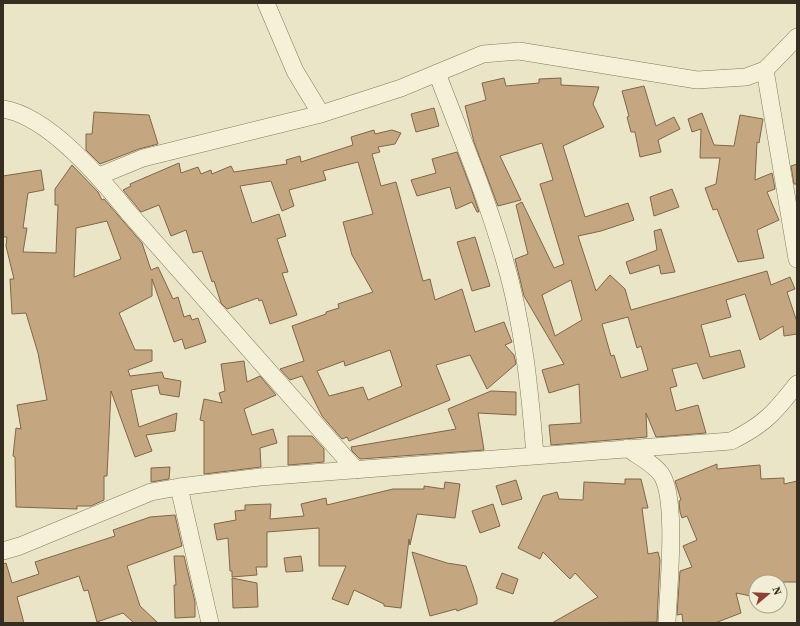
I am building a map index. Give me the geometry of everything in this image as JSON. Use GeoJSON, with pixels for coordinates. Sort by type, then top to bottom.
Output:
{"type":"FeatureCollection","features":[{"type":"Feature","properties":{"kind":"street"},"geometry":{"type":"LineString","coordinates":[[266,3],[295,71],[321,114]]}},
{"type":"Feature","properties":{"kind":"street"},"geometry":{"type":"LineString","coordinates":[[99,176],[143,158],[321,114],[401,88],[483,54],[519,51],[697,80],[746,77],[765,70],[797,37]]}},
{"type":"Feature","properties":{"kind":"street"},"geometry":{"type":"LineString","coordinates":[[765,70],[797,259]]}},
{"type":"Feature","properties":{"kind":"street"},"geometry":{"type":"LineString","coordinates":[[437,73],[492,219],[505,260],[519,319],[531,400],[535,456]]}},
{"type":"Feature","properties":{"kind":"street"},"geometry":{"type":"LineString","coordinates":[[3,109],[14,111],[42,125],[99,176],[134,218],[356,470]]}},
{"type":"Feature","properties":{"kind":"street"},"geometry":{"type":"LineString","coordinates":[[3,551],[20,546],[151,492],[179,487],[260,477],[731,441],[752,431],[772,415],[797,384]]}},
{"type":"Feature","properties":{"kind":"street"},"geometry":{"type":"LineString","coordinates":[[627,448],[652,465],[660,473],[666,485],[670,514],[671,547],[667,623]]}},
{"type":"Feature","properties":{"kind":"street"},"geometry":{"type":"LineString","coordinates":[[179,487],[210,623]]}},
{"type":"Feature","properties":{"kind":"building"},"geometry":{"type":"Polygon","coordinates":[[[504,78],[506,86],[539,83],[539,79],[561,78],[561,85],[599,87],[593,104],[604,127],[563,146],[585,217],[628,203],[634,220],[601,231],[578,236],[596,291],[610,275],[625,289],[631,310],[767,271],[771,285],[790,277],[795,289],[787,292],[797,322],[797,334],[784,336],[783,326],[760,340],[745,294],[726,300],[731,317],[701,325],[710,357],[740,350],[745,367],[703,379],[697,363],[672,369],[677,386],[670,388],[676,411],[698,405],[706,433],[656,437],[646,413],[647,437],[551,445],[549,425],[581,423],[579,384],[549,393],[542,370],[564,364],[524,296],[515,259],[528,254],[516,205],[522,202],[554,268],[564,264],[540,184],[553,180],[542,143],[500,156],[521,200],[498,206],[474,142],[465,106],[486,100],[482,83],[504,78]],[[571,280],[542,295],[555,336],[582,320],[571,280]],[[628,317],[602,324],[611,356],[614,355],[621,378],[648,370],[641,346],[637,348],[628,317]]]}},
{"type":"Feature","properties":{"kind":"building"},"geometry":{"type":"Polygon","coordinates":[[[644,86],[656,126],[674,117],[680,129],[658,140],[661,152],[640,157],[635,132],[631,132],[627,117],[629,116],[622,91],[644,86]]]}},
{"type":"Feature","properties":{"kind":"building"},"geometry":{"type":"Polygon","coordinates":[[[434,108],[439,126],[416,132],[411,114],[434,108]]]}},
{"type":"Feature","properties":{"kind":"building"},"geometry":{"type":"Polygon","coordinates":[[[94,112],[149,115],[158,144],[139,149],[100,164],[86,150],[86,134],[92,134],[94,112]]]}},
{"type":"Feature","properties":{"kind":"building"},"geometry":{"type":"Polygon","coordinates":[[[702,113],[714,145],[734,146],[740,115],[763,119],[759,143],[757,142],[755,180],[772,173],[775,189],[767,192],[779,220],[757,230],[764,258],[738,262],[717,209],[713,210],[705,188],[716,184],[720,158],[700,158],[701,129],[692,132],[688,119],[702,113]]]}},
{"type":"Feature","properties":{"kind":"building"},"geometry":{"type":"Polygon","coordinates":[[[374,130],[375,134],[392,130],[401,133],[395,144],[378,147],[380,152],[372,154],[381,186],[396,182],[423,281],[430,279],[435,300],[462,289],[475,332],[504,322],[512,342],[505,345],[514,355],[516,364],[487,389],[470,355],[436,365],[450,400],[349,441],[347,437],[342,439],[322,416],[302,376],[290,380],[280,369],[304,361],[292,326],[339,308],[338,304],[373,292],[352,255],[343,222],[373,214],[358,162],[323,171],[326,180],[289,190],[294,206],[282,211],[271,181],[240,186],[252,223],[279,214],[286,236],[277,239],[288,272],[282,273],[297,315],[270,324],[262,300],[259,301],[258,298],[227,309],[221,303],[214,281],[212,282],[202,251],[193,253],[186,230],[171,236],[159,205],[141,212],[123,190],[131,186],[130,184],[179,163],[181,173],[198,167],[201,174],[211,170],[212,174],[231,166],[234,172],[287,164],[286,160],[300,156],[301,162],[353,145],[351,137],[374,130]],[[390,350],[345,366],[344,361],[317,371],[329,396],[363,387],[368,400],[402,386],[390,350]]]}},
{"type":"Feature","properties":{"kind":"building"},"geometry":{"type":"Polygon","coordinates":[[[457,152],[479,212],[477,212],[472,202],[456,209],[450,187],[417,196],[411,180],[436,173],[432,159],[457,152]]]}},
{"type":"Feature","properties":{"kind":"building"},"geometry":{"type":"Polygon","coordinates":[[[797,164],[797,184],[794,184],[791,166],[797,164]]]}},
{"type":"Feature","properties":{"kind":"building"},"geometry":{"type":"Polygon","coordinates":[[[72,165],[98,192],[102,200],[104,199],[142,243],[151,270],[158,267],[173,299],[178,297],[184,317],[190,315],[192,320],[198,318],[206,342],[185,349],[182,339],[174,342],[152,279],[152,296],[119,313],[135,350],[152,350],[152,361],[128,370],[130,376],[162,372],[164,378],[181,381],[179,397],[160,394],[158,385],[131,390],[139,427],[177,413],[175,431],[146,435],[152,451],[135,457],[111,391],[107,476],[104,476],[104,500],[91,506],[77,506],[77,509],[16,507],[15,457],[13,456],[16,428],[21,429],[17,405],[47,400],[38,353],[26,313],[12,314],[10,279],[14,279],[6,246],[7,237],[3,237],[3,176],[41,170],[44,190],[28,193],[23,228],[27,228],[23,252],[56,253],[58,205],[55,205],[55,189],[72,165]],[[107,221],[76,228],[74,277],[121,259],[107,221]]]}},
{"type":"Feature","properties":{"kind":"building"},"geometry":{"type":"Polygon","coordinates":[[[672,189],[679,207],[654,216],[650,197],[672,189]]]}},
{"type":"Feature","properties":{"kind":"building"},"geometry":{"type":"Polygon","coordinates":[[[661,229],[675,272],[661,274],[659,265],[630,274],[626,262],[657,250],[654,231],[661,229]]]}},
{"type":"Feature","properties":{"kind":"building"},"geometry":{"type":"Polygon","coordinates":[[[475,237],[490,286],[472,291],[457,242],[475,237]]]}},
{"type":"Feature","properties":{"kind":"building"},"geometry":{"type":"Polygon","coordinates":[[[244,361],[247,382],[260,376],[276,395],[244,409],[252,435],[273,429],[277,443],[260,448],[261,467],[204,474],[204,421],[200,420],[204,399],[222,403],[219,393],[225,391],[221,364],[244,361]]]}},
{"type":"Feature","properties":{"kind":"building"},"geometry":{"type":"Polygon","coordinates":[[[491,391],[516,392],[516,415],[478,413],[484,450],[360,459],[352,451],[351,447],[456,429],[448,409],[491,391]]]}},
{"type":"Feature","properties":{"kind":"building"},"geometry":{"type":"Polygon","coordinates":[[[288,436],[312,436],[324,449],[324,462],[288,465],[288,436]]]}},
{"type":"Feature","properties":{"kind":"building"},"geometry":{"type":"Polygon","coordinates":[[[717,464],[717,469],[760,465],[761,479],[784,478],[784,484],[797,481],[797,582],[788,582],[788,574],[748,574],[748,595],[736,593],[741,613],[715,623],[683,623],[682,614],[677,615],[680,571],[692,567],[683,546],[697,540],[687,516],[682,518],[679,501],[681,500],[675,481],[717,464]]]}},
{"type":"Feature","properties":{"kind":"building"},"geometry":{"type":"Polygon","coordinates":[[[170,467],[169,479],[151,482],[151,468],[170,467]]]}},
{"type":"Feature","properties":{"kind":"building"},"geometry":{"type":"Polygon","coordinates":[[[625,479],[641,479],[648,508],[642,508],[648,554],[658,552],[660,560],[657,622],[552,623],[598,597],[575,573],[570,579],[543,552],[540,559],[518,548],[543,496],[557,492],[559,499],[583,500],[584,482],[625,484],[625,479]]]}},
{"type":"Feature","properties":{"kind":"building"},"geometry":{"type":"Polygon","coordinates":[[[516,480],[522,499],[502,505],[496,486],[516,480]]]}},
{"type":"Feature","properties":{"kind":"building"},"geometry":{"type":"Polygon","coordinates":[[[445,482],[460,484],[455,518],[417,514],[410,545],[409,539],[401,608],[384,606],[384,604],[354,590],[348,605],[332,599],[346,566],[319,566],[319,528],[267,532],[267,567],[256,567],[257,575],[232,577],[232,571],[230,571],[228,538],[217,540],[214,524],[236,520],[235,511],[245,510],[245,505],[271,504],[270,519],[304,516],[301,504],[326,498],[327,505],[393,489],[424,489],[424,486],[444,489],[445,482]]]}},
{"type":"Feature","properties":{"kind":"building"},"geometry":{"type":"Polygon","coordinates":[[[493,504],[500,526],[480,533],[472,511],[493,504]]]}},
{"type":"Feature","properties":{"kind":"building"},"geometry":{"type":"Polygon","coordinates":[[[175,515],[182,546],[127,566],[140,606],[158,623],[134,623],[123,613],[97,622],[88,590],[84,591],[79,576],[17,597],[24,623],[3,623],[3,564],[6,563],[12,583],[39,574],[35,562],[115,536],[113,530],[150,517],[175,515]]]}},
{"type":"Feature","properties":{"kind":"building"},"geometry":{"type":"Polygon","coordinates":[[[412,552],[447,563],[466,566],[477,598],[477,604],[457,611],[456,609],[430,616],[412,552]]]}},
{"type":"Feature","properties":{"kind":"building"},"geometry":{"type":"Polygon","coordinates":[[[174,556],[184,556],[195,602],[195,617],[175,618],[174,585],[176,585],[174,556]]]}},
{"type":"Feature","properties":{"kind":"building"},"geometry":{"type":"Polygon","coordinates":[[[301,556],[303,571],[286,572],[284,558],[301,556]]]}},
{"type":"Feature","properties":{"kind":"building"},"geometry":{"type":"Polygon","coordinates":[[[502,573],[518,579],[513,594],[496,588],[502,573]]]}},
{"type":"Feature","properties":{"kind":"building"},"geometry":{"type":"Polygon","coordinates":[[[232,578],[257,583],[258,607],[233,608],[232,578]]]}}]}
